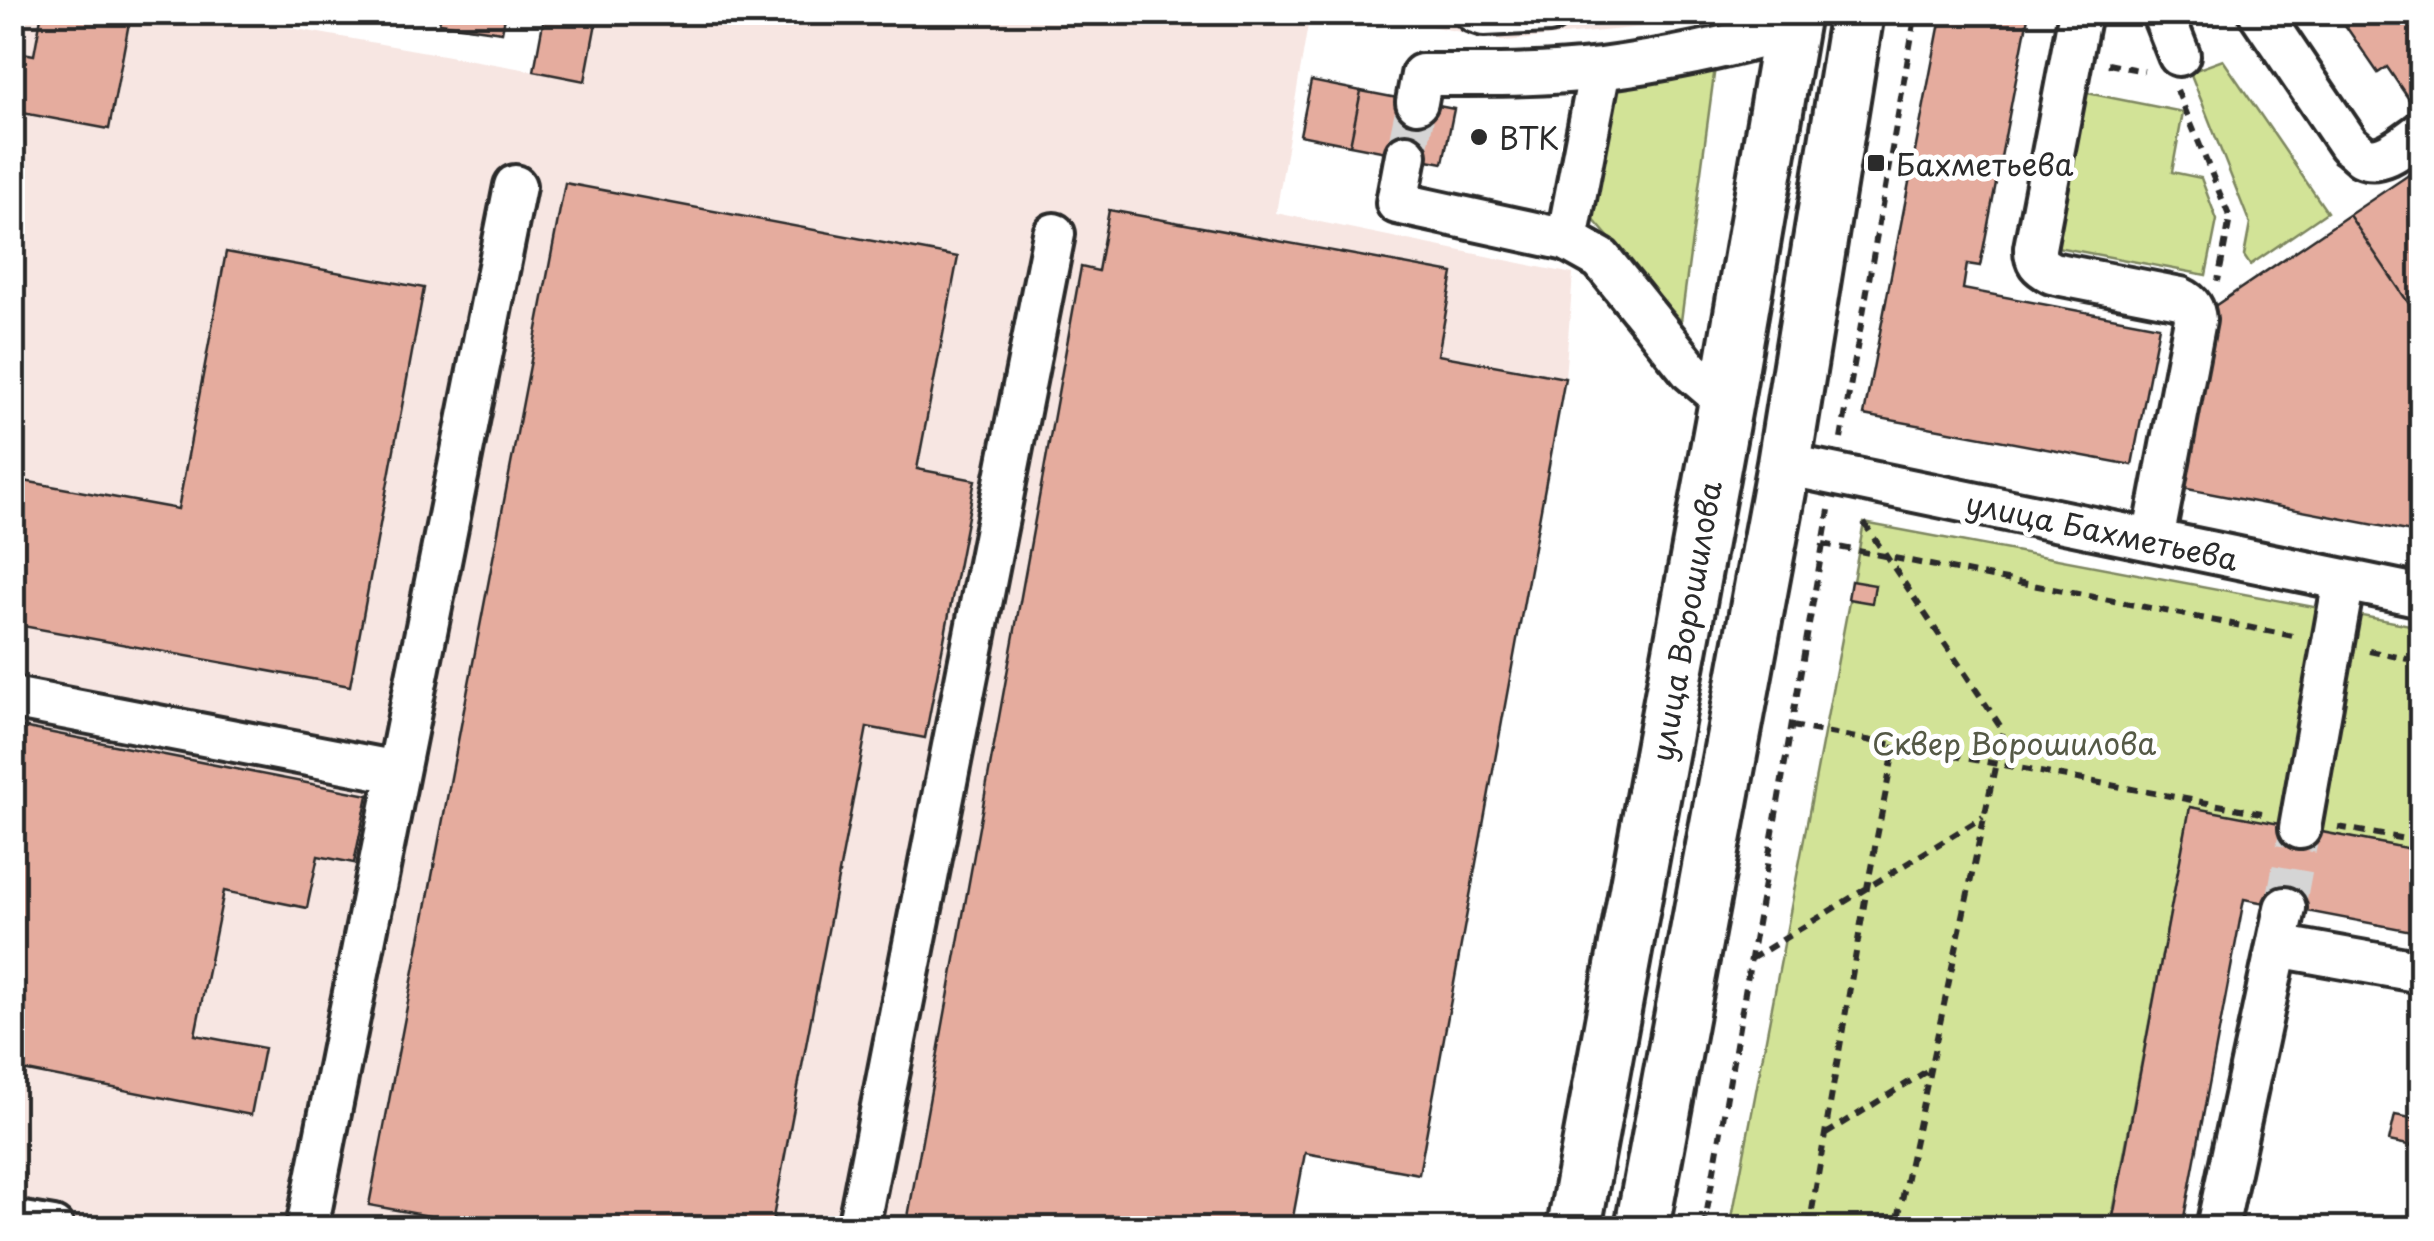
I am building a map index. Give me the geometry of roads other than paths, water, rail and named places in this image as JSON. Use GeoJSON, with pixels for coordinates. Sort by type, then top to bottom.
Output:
{"type":"FeatureCollection","features":[{"type":"Feature","properties":{"kind":"main road"},"geometry":{"type":"LineString","coordinates":[[1642,1228],[1784,464],[1856,12]]}},
{"type":"Feature","properties":{"kind":"main road","name":"улица Ворошилова"},"geometry":{"type":"LineString","coordinates":[[1574,1228],[1792,21]]}},
{"type":"Feature","properties":{"kind":"street"},"geometry":{"type":"LineString","coordinates":[[1474,12],[1549,12]]}},
{"type":"Feature","properties":{"kind":"street"},"geometry":{"type":"LineString","coordinates":[[2080,12],[2035,260],[2052,273],[2180,298],[2192,306],[2196,320],[2153,540]]}},
{"type":"Feature","properties":{"kind":"street"},"geometry":{"type":"LineString","coordinates":[[2162,12],[2168,69]]}},
{"type":"Feature","properties":{"kind":"street"},"geometry":{"type":"LineString","coordinates":[[2260,12],[2350,145],[2362,156],[2376,159],[2422,132]]}},
{"type":"Feature","properties":{"kind":"street"},"geometry":{"type":"LineString","coordinates":[[1417,102],[1422,74],[1510,75],[1600,69],[1723,47],[1792,21]]}},
{"type":"Feature","properties":{"kind":"street"},"geometry":{"type":"LineString","coordinates":[[1567,240],[1600,69]]}},
{"type":"Feature","properties":{"kind":"street"},"geometry":{"type":"LineString","coordinates":[[1406,156],[1398,203],[1567,240],[1601,259],[1691,371],[1726,401]]}},
{"type":"Feature","properties":{"kind":"street"},"geometry":{"type":"LineString","coordinates":[[307,1228],[515,186]]}},
{"type":"Feature","properties":{"kind":"street"},"geometry":{"type":"LineString","coordinates":[[858,1228],[1054,234]]}},
{"type":"Feature","properties":{"kind":"street","name":"улица Бахметьева"},"geometry":{"type":"LineString","coordinates":[[1784,464],[2422,596]]}},
{"type":"Feature","properties":{"kind":"street"},"geometry":{"type":"LineString","coordinates":[[2300,824],[2344,580]]}},
{"type":"Feature","properties":{"kind":"street"},"geometry":{"type":"LineString","coordinates":[[12,698],[398,772]]}},
{"type":"Feature","properties":{"kind":"street"},"geometry":{"type":"LineString","coordinates":[[2218,1228],[2281,927],[2422,972]]}},
{"type":"Feature","properties":{"kind":"street"},"geometry":{"type":"LineString","coordinates":[[12,1221],[52,1228]]}},
{"type":"Feature","properties":{"kind":"tunnel"},"geometry":{"type":"LineString","coordinates":[[1406,155],[1417,102]]}},
{"type":"Feature","properties":{"kind":"tunnel"},"geometry":{"type":"LineString","coordinates":[[2285,908],[2300,828]]}},
{"type":"Feature","properties":{"kind":"place","name":"ВТК"},"geometry":{"type":"Point","coordinates":[1479,137]}},
{"type":"Feature","properties":{"kind":"place","name":"Бахметьева"},"geometry":{"type":"Point","coordinates":[1876,163]}},
{"type":"Feature","properties":{"kind":"park label","name":"Сквер Ворошилова"},"geometry":{"type":"Point","coordinates":[2014,742]}}]}
